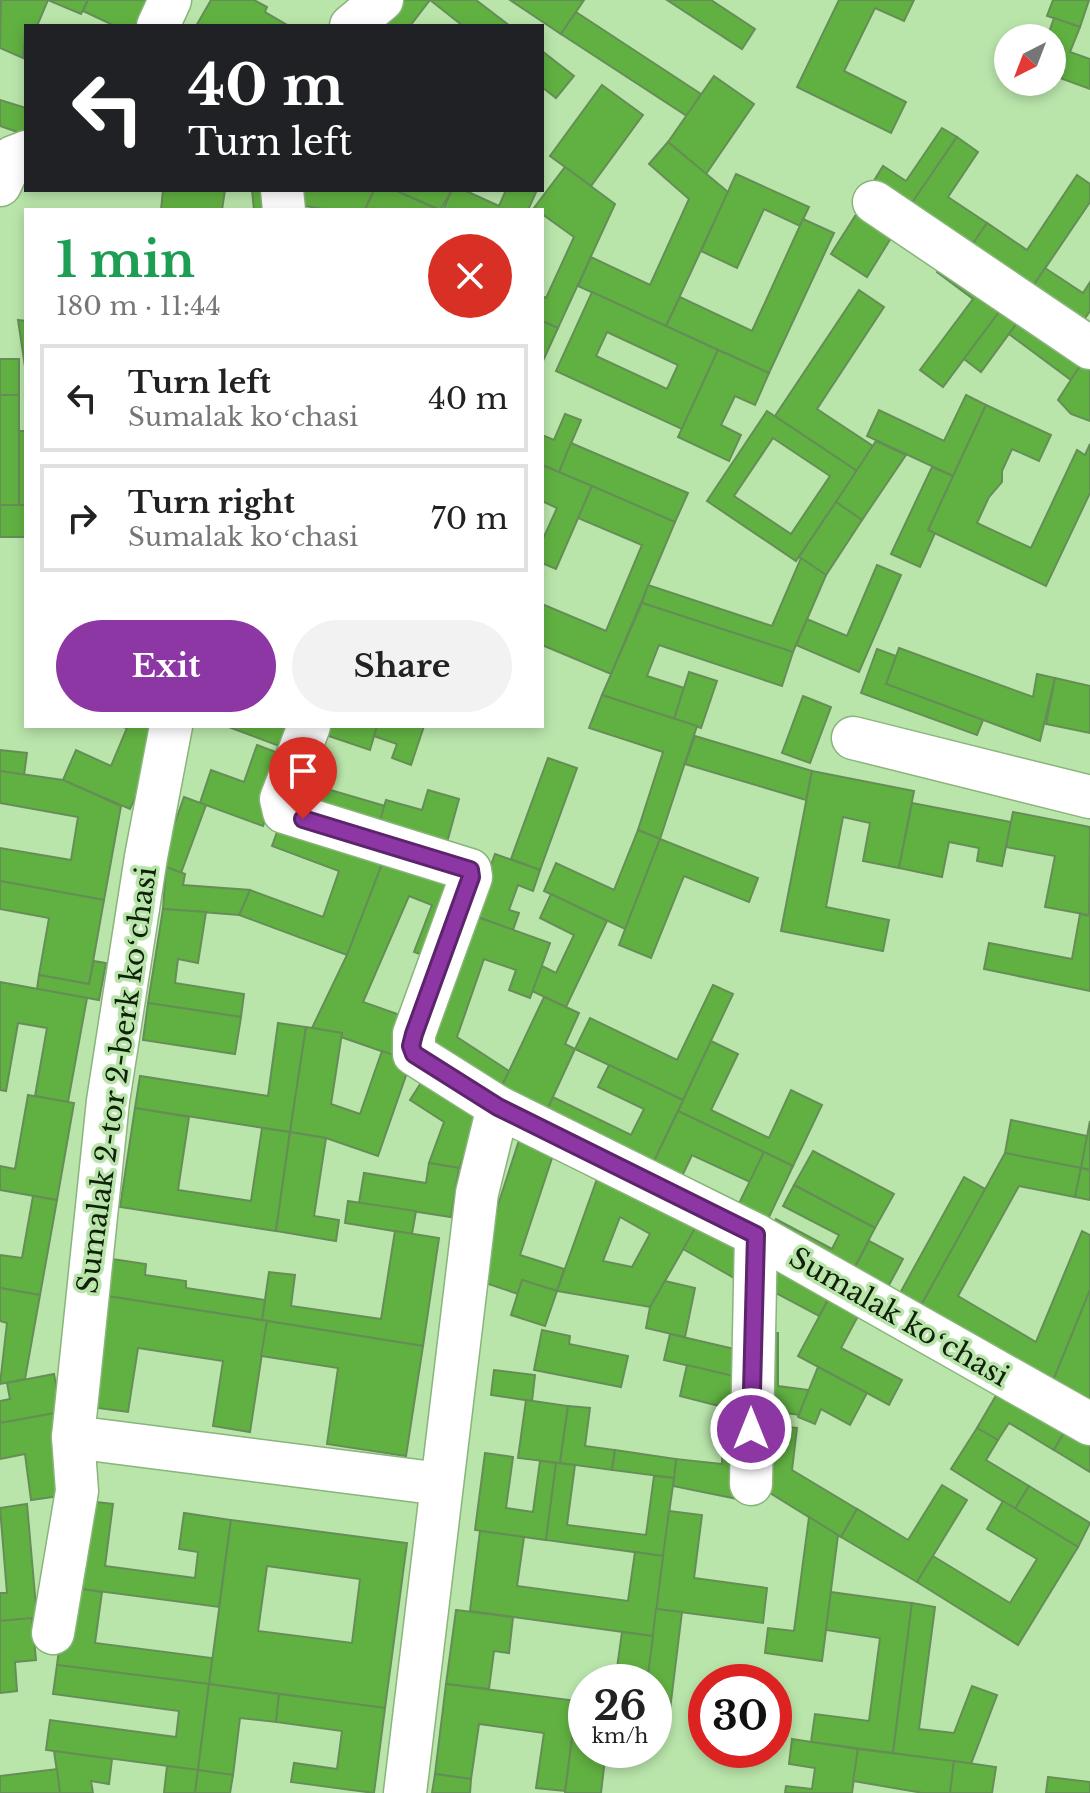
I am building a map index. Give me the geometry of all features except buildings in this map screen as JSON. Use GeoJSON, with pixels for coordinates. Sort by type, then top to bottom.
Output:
{"type":"FeatureCollection","features":[{"type":"Feature","properties":{"kind":"street"},"geometry":{"type":"LineString","coordinates":[[159,24],[170,0]]}},
{"type":"Feature","properties":{"kind":"street"},"geometry":{"type":"LineString","coordinates":[[0,185],[13,157],[24,153]]}},
{"type":"Feature","properties":{"kind":"street"},"geometry":{"type":"LineString","coordinates":[[874,202],[1090,348]]}},
{"type":"Feature","properties":{"kind":"street","name":"Sumalak 2-tor 2-berk koʻchasi"},"geometry":{"type":"LineString","coordinates":[[53,1633],[77,1491],[73,1437],[108,1101],[146,857],[171,728]]}},
{"type":"Feature","properties":{"kind":"street","name":"Sumalak koʻchasi"},"geometry":{"type":"LineString","coordinates":[[308,728],[281,799],[284,812],[470,870],[471,877],[411,1046],[414,1054],[498,1107],[756,1235],[1090,1424]]}},
{"type":"Feature","properties":{"kind":"street"},"geometry":{"type":"LineString","coordinates":[[853,738],[1090,797]]}},
{"type":"Feature","properties":{"kind":"street"},"geometry":{"type":"LineString","coordinates":[[405,1793],[477,1193],[498,1107]]}},
{"type":"Feature","properties":{"kind":"street"},"geometry":{"type":"LineString","coordinates":[[751,1484],[756,1235]]}},
{"type":"Feature","properties":{"kind":"street"},"geometry":{"type":"LineString","coordinates":[[73,1437],[441,1484]]}},
{"type":"Feature","properties":{"kind":"route"},"geometry":{"type":"LineString","coordinates":[[303,819],[470,870],[471,877],[414,1034],[411,1046],[414,1054],[498,1107],[756,1235],[751,1429]]}}]}
